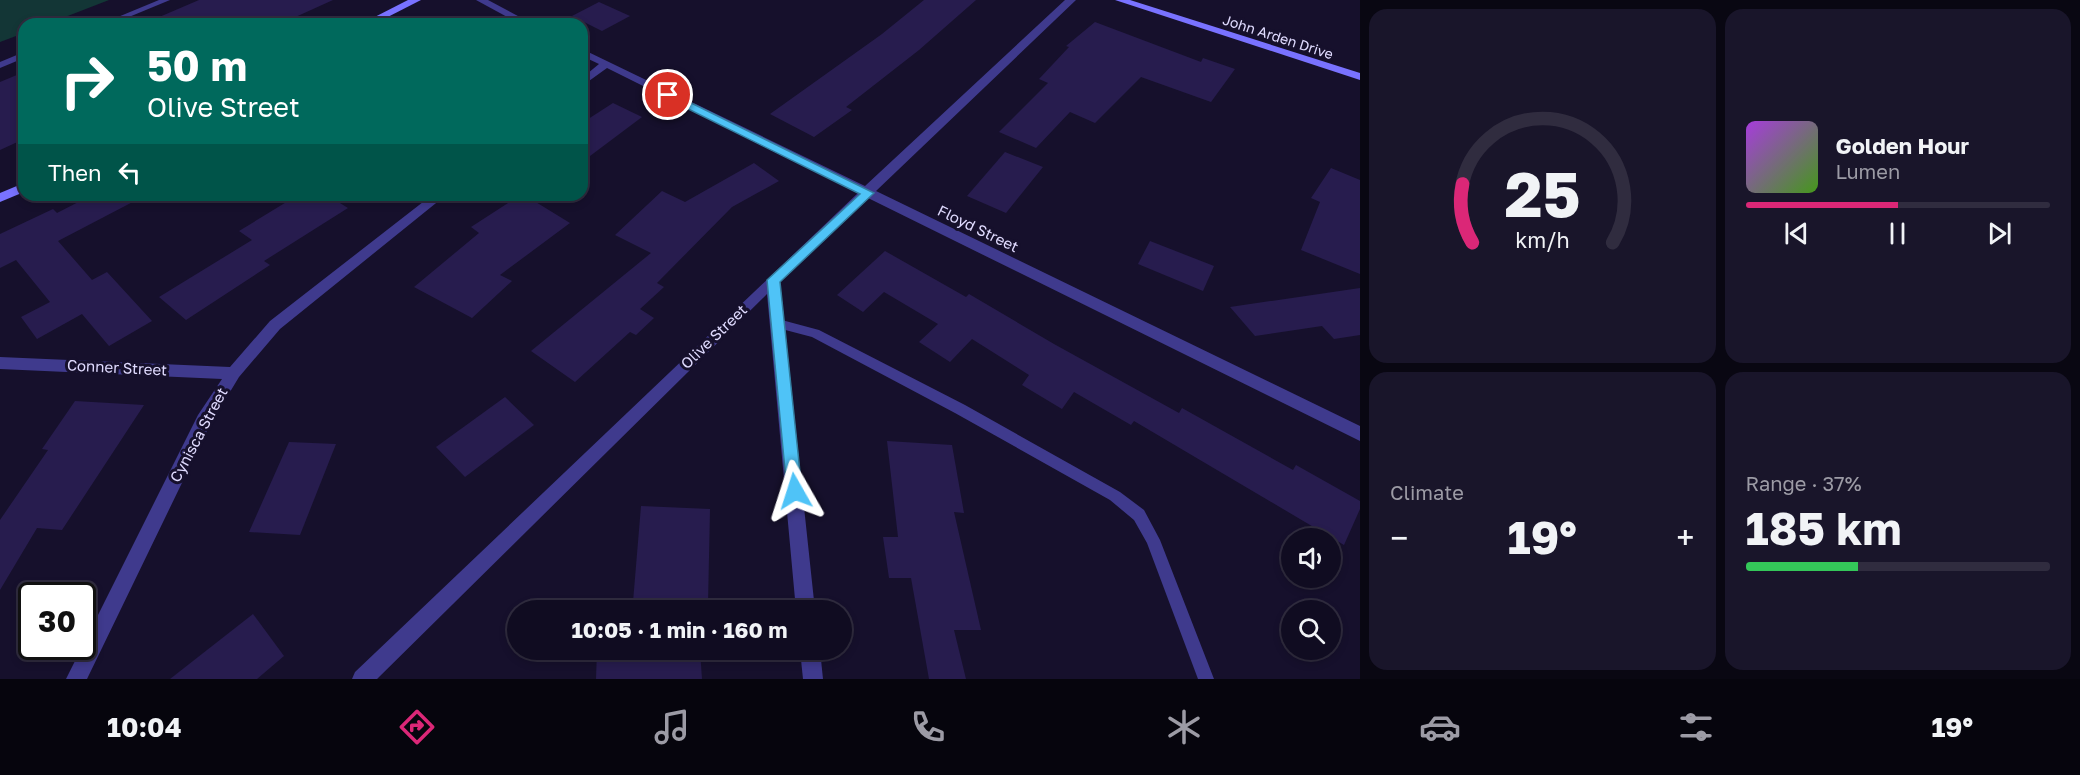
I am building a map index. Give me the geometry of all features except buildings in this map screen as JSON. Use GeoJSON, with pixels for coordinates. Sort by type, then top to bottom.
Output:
{"type":"FeatureCollection","features":[{"type":"Feature","properties":{"kind":"street"},"geometry":{"type":"LineString","coordinates":[[378,18],[416,0]]}},
{"type":"Feature","properties":{"kind":"street"},"geometry":{"type":"LineString","coordinates":[[481,0],[516,18]]}},
{"type":"Feature","properties":{"kind":"street","name":"Olive Street"},"geometry":{"type":"LineString","coordinates":[[362,679],[773,280],[1071,0]]}},
{"type":"Feature","properties":{"kind":"street","name":"John Arden Drive"},"geometry":{"type":"LineString","coordinates":[[1120,0],[1360,77]]}},
{"type":"Feature","properties":{"kind":"street","name":"Floyd Street"},"geometry":{"type":"LineString","coordinates":[[588,55],[1360,434]]}},
{"type":"Feature","properties":{"kind":"street"},"geometry":{"type":"LineString","coordinates":[[588,78],[606,64]]}},
{"type":"Feature","properties":{"kind":"street"},"geometry":{"type":"LineString","coordinates":[[0,198],[18,190]]}},
{"type":"Feature","properties":{"kind":"street","name":"Cynisca Street"},"geometry":{"type":"LineString","coordinates":[[76,679],[204,420],[234,373],[275,326],[432,201]]}},
{"type":"Feature","properties":{"kind":"street"},"geometry":{"type":"LineString","coordinates":[[773,280],[805,600]]}},
{"type":"Feature","properties":{"kind":"street","name":"Conner Street"},"geometry":{"type":"LineString","coordinates":[[0,363],[234,373]]}},
{"type":"Feature","properties":{"kind":"street"},"geometry":{"type":"LineString","coordinates":[[811,660],[813,679]]}},
{"type":"Feature","properties":{"kind":"lane"},"geometry":{"type":"LineString","coordinates":[[120,18],[166,0]]}},
{"type":"Feature","properties":{"kind":"lane"},"geometry":{"type":"LineString","coordinates":[[0,65],[18,58]]}},
{"type":"Feature","properties":{"kind":"lane"},"geometry":{"type":"LineString","coordinates":[[778,324],[815,333],[940,398],[1115,496],[1139,515],[1153,540],[1206,679]]}},
{"type":"Feature","properties":{"kind":"green space"},"geometry":{"type":"Polygon","coordinates":[[[0,0],[109,0],[62,18],[18,18],[18,35],[0,42],[0,0]]]}},
{"type":"Feature","properties":{"kind":"route"},"geometry":{"type":"LineString","coordinates":[[668,95],[868,193],[773,280],[795,491]]}}]}
